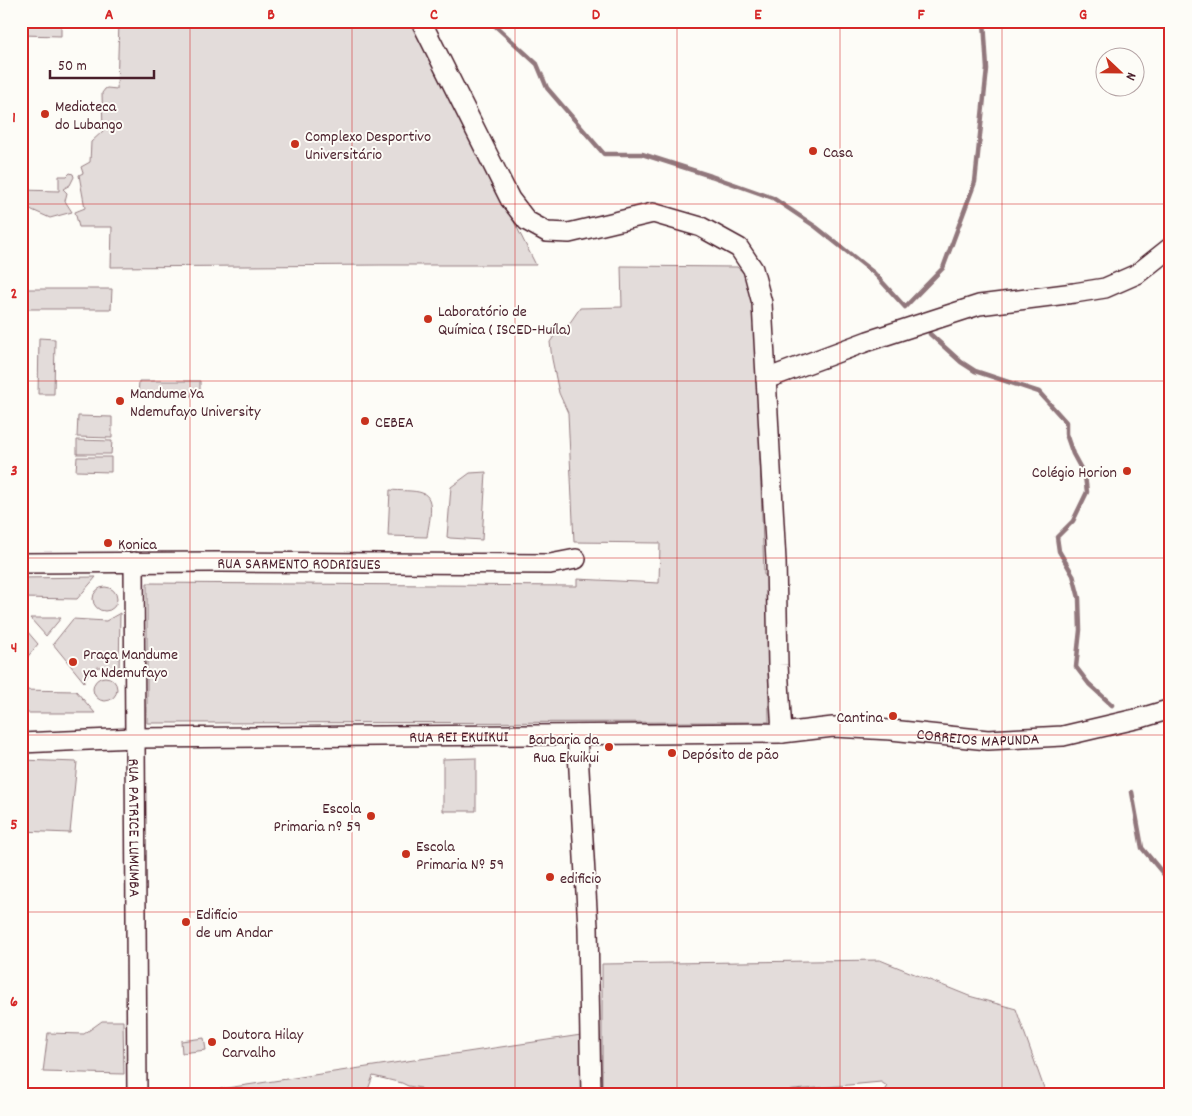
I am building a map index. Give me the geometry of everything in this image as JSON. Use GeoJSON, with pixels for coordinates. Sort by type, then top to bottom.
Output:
{"type":"FeatureCollection","features":[{"type":"Feature","properties":{"kind":"street"},"geometry":{"type":"LineString","coordinates":[[421,21],[510,199],[527,221],[548,232],[569,233],[653,214],[701,227],[739,248],[753,269],[762,303],[776,561],[778,664],[782,733]]}},
{"type":"Feature","properties":{"kind":"street"},"geometry":{"type":"LineString","coordinates":[[766,379],[868,341],[979,305],[1104,288],[1137,274],[1171,247]]}},
{"type":"Feature","properties":{"kind":"street","name":"RUA SARMENTO RODRIGUES"},"geometry":{"type":"LineString","coordinates":[[21,563],[550,564],[576,559]]}},
{"type":"Feature","properties":{"kind":"street","name":"RUA PATRICE LUMUMBA"},"geometry":{"type":"LineString","coordinates":[[134,562],[137,1095]]}},
{"type":"Feature","properties":{"kind":"street","name":"CORREIOS MAPUNDA"},"geometry":{"type":"LineString","coordinates":[[782,733],[833,728],[891,730],[988,740],[1063,736],[1171,709]]}},
{"type":"Feature","properties":{"kind":"street","name":"RUA REI EKUIKUI"},"geometry":{"type":"LineString","coordinates":[[21,743],[134,738],[782,733]]}},
{"type":"Feature","properties":{"kind":"street"},"geometry":{"type":"LineString","coordinates":[[577,735],[588,927],[591,1095]]}},
{"type":"Feature","properties":{"kind":"shaded area"},"geometry":{"type":"Polygon","coordinates":[[[21,21],[61,21],[61,36],[21,35],[21,21]]]}},
{"type":"Feature","properties":{"kind":"shaded area","name":"Complexo Desportivo Universitário"},"geometry":{"type":"Polygon","coordinates":[[[119,21],[412,21],[536,265],[111,267],[112,227],[79,227],[75,212],[85,208],[79,175],[83,173],[81,167],[90,162],[91,142],[103,131],[102,93],[107,88],[117,89],[119,21]]]}},
{"type":"Feature","properties":{"kind":"shaded area"},"geometry":{"type":"Polygon","coordinates":[[[70,173],[74,177],[70,185],[63,189],[67,193],[65,201],[72,212],[50,218],[21,205],[21,190],[59,191],[59,176],[67,176],[70,173]]]}},
{"type":"Feature","properties":{"kind":"shaded area"},"geometry":{"type":"Polygon","coordinates":[[[621,266],[737,267],[749,279],[752,295],[757,368],[764,575],[767,575],[769,722],[147,723],[147,583],[577,586],[577,579],[659,583],[660,543],[574,542],[568,413],[559,393],[552,359],[550,342],[557,332],[569,324],[580,308],[622,307],[621,266]]]}},
{"type":"Feature","properties":{"kind":"shaded area"},"geometry":{"type":"Polygon","coordinates":[[[21,289],[112,289],[111,309],[21,309],[21,289]]]}},
{"type":"Feature","properties":{"kind":"shaded area"},"geometry":{"type":"Polygon","coordinates":[[[39,338],[55,339],[54,394],[38,394],[39,338]]]}},
{"type":"Feature","properties":{"kind":"shaded area"},"geometry":{"type":"Polygon","coordinates":[[[139,381],[200,381],[200,396],[138,395],[139,381]]]}},
{"type":"Feature","properties":{"kind":"shaded area"},"geometry":{"type":"Polygon","coordinates":[[[78,416],[112,417],[112,438],[77,437],[78,416]]]}},
{"type":"Feature","properties":{"kind":"shaded area"},"geometry":{"type":"Polygon","coordinates":[[[77,440],[112,441],[111,454],[77,454],[77,440]]]}},
{"type":"Feature","properties":{"kind":"shaded area"},"geometry":{"type":"Polygon","coordinates":[[[77,457],[111,457],[111,472],[76,471],[77,457]]]}},
{"type":"Feature","properties":{"kind":"shaded area"},"geometry":{"type":"Polygon","coordinates":[[[486,472],[482,540],[447,537],[451,487],[470,473],[486,472]]]}},
{"type":"Feature","properties":{"kind":"shaded area"},"geometry":{"type":"Polygon","coordinates":[[[390,490],[415,491],[427,496],[430,506],[430,519],[427,537],[388,536],[390,490]]]}},
{"type":"Feature","properties":{"kind":"shaded area"},"geometry":{"type":"Polygon","coordinates":[[[96,577],[77,599],[21,598],[21,578],[96,577]]]}},
{"type":"Feature","properties":{"kind":"shaded area"},"geometry":{"type":"Polygon","coordinates":[[[105,587],[110,588],[116,594],[116,604],[110,610],[105,611],[100,610],[94,604],[93,599],[94,594],[100,588],[105,587]]]}},
{"type":"Feature","properties":{"kind":"shaded area"},"geometry":{"type":"Polygon","coordinates":[[[120,613],[119,674],[103,667],[98,667],[90,671],[84,682],[53,644],[73,619],[106,621],[120,613]]]}},
{"type":"Feature","properties":{"kind":"shaded area"},"geometry":{"type":"Polygon","coordinates":[[[30,618],[61,618],[46,636],[30,618]]]}},
{"type":"Feature","properties":{"kind":"shaded area"},"geometry":{"type":"Polygon","coordinates":[[[21,624],[38,644],[21,665],[21,624]]]}},
{"type":"Feature","properties":{"kind":"shaded area"},"geometry":{"type":"Polygon","coordinates":[[[105,677],[110,678],[116,684],[116,694],[110,700],[105,701],[100,700],[94,694],[93,689],[94,684],[100,678],[105,677]]]}},
{"type":"Feature","properties":{"kind":"shaded area"},"geometry":{"type":"Polygon","coordinates":[[[21,690],[76,691],[95,713],[21,713],[21,690]]]}},
{"type":"Feature","properties":{"kind":"shaded area"},"geometry":{"type":"Polygon","coordinates":[[[476,758],[476,811],[443,811],[443,759],[476,758]]]}},
{"type":"Feature","properties":{"kind":"shaded area"},"geometry":{"type":"Polygon","coordinates":[[[21,760],[77,762],[70,833],[21,831],[21,760]]]}},
{"type":"Feature","properties":{"kind":"shaded area"},"geometry":{"type":"Polygon","coordinates":[[[880,960],[969,996],[1016,1009],[1045,1091],[1041,1095],[881,1095],[887,1086],[881,1082],[740,1095],[602,1095],[602,964],[880,960]]]}},
{"type":"Feature","properties":{"kind":"shaded area"},"geometry":{"type":"Polygon","coordinates":[[[102,1021],[123,1021],[124,1074],[43,1072],[48,1033],[84,1034],[102,1021]]]}},
{"type":"Feature","properties":{"kind":"shaded area"},"geometry":{"type":"Polygon","coordinates":[[[581,1035],[581,1095],[420,1095],[421,1088],[373,1076],[366,1095],[180,1095],[581,1035]]]}},
{"type":"Feature","properties":{"kind":"shaded area"},"geometry":{"type":"Polygon","coordinates":[[[204,1038],[206,1050],[182,1053],[181,1041],[204,1038]]]}},
{"type":"Feature","properties":{"kind":"waterway"},"geometry":{"type":"LineString","coordinates":[[490,21],[537,64],[547,88],[604,154],[642,154],[773,198],[816,227],[874,273],[905,307],[943,268],[975,182],[987,69],[984,21]]}},
{"type":"Feature","properties":{"kind":"waterway"},"geometry":{"type":"LineString","coordinates":[[930,334],[961,362],[975,371],[1039,392],[1066,422],[1066,434],[1073,454],[1085,476],[1087,492],[1073,521],[1057,537],[1059,551],[1073,575],[1079,598],[1080,630],[1076,667],[1089,684],[1112,705]]}},
{"type":"Feature","properties":{"kind":"waterway"},"geometry":{"type":"LineString","coordinates":[[1132,792],[1142,848],[1171,883]]}},
{"type":"Feature","properties":{"kind":"place","name":"Mediateca do Lubango"},"geometry":{"type":"Point","coordinates":[45,114]}},
{"type":"Feature","properties":{"kind":"place","name":"Complexo Desportivo Universitário"},"geometry":{"type":"Point","coordinates":[295,144]}},
{"type":"Feature","properties":{"kind":"place","name":"Casa"},"geometry":{"type":"Point","coordinates":[813,151]}},
{"type":"Feature","properties":{"kind":"place","name":"Laboratório de Química ( ISCED-Huíla)"},"geometry":{"type":"Point","coordinates":[428,319]}},
{"type":"Feature","properties":{"kind":"place","name":"Mandume Ya Ndemufayo University"},"geometry":{"type":"Point","coordinates":[120,401]}},
{"type":"Feature","properties":{"kind":"place","name":"CEBEA"},"geometry":{"type":"Point","coordinates":[365,421]}},
{"type":"Feature","properties":{"kind":"place","name":"Colégio Horion"},"geometry":{"type":"Point","coordinates":[1127,471]}},
{"type":"Feature","properties":{"kind":"place","name":"Konica"},"geometry":{"type":"Point","coordinates":[108,543]}},
{"type":"Feature","properties":{"kind":"place","name":"Praça Mandume ya Ndemufayo"},"geometry":{"type":"Point","coordinates":[73,662]}},
{"type":"Feature","properties":{"kind":"place","name":"Cantina"},"geometry":{"type":"Point","coordinates":[893,716]}},
{"type":"Feature","properties":{"kind":"place","name":"Barbaria da Rua Ekuikui"},"geometry":{"type":"Point","coordinates":[609,747]}},
{"type":"Feature","properties":{"kind":"place","name":"Depósito de pão"},"geometry":{"type":"Point","coordinates":[672,753]}},
{"type":"Feature","properties":{"kind":"place","name":"Escola Primaria nº 59"},"geometry":{"type":"Point","coordinates":[371,816]}},
{"type":"Feature","properties":{"kind":"place","name":"Escola Primaria Nº 59"},"geometry":{"type":"Point","coordinates":[406,854]}},
{"type":"Feature","properties":{"kind":"place","name":"edificio"},"geometry":{"type":"Point","coordinates":[550,877]}},
{"type":"Feature","properties":{"kind":"place","name":"Edificio de um Andar"},"geometry":{"type":"Point","coordinates":[186,922]}},
{"type":"Feature","properties":{"kind":"place","name":"Doutora Hilay Carvalho"},"geometry":{"type":"Point","coordinates":[212,1042]}}]}
